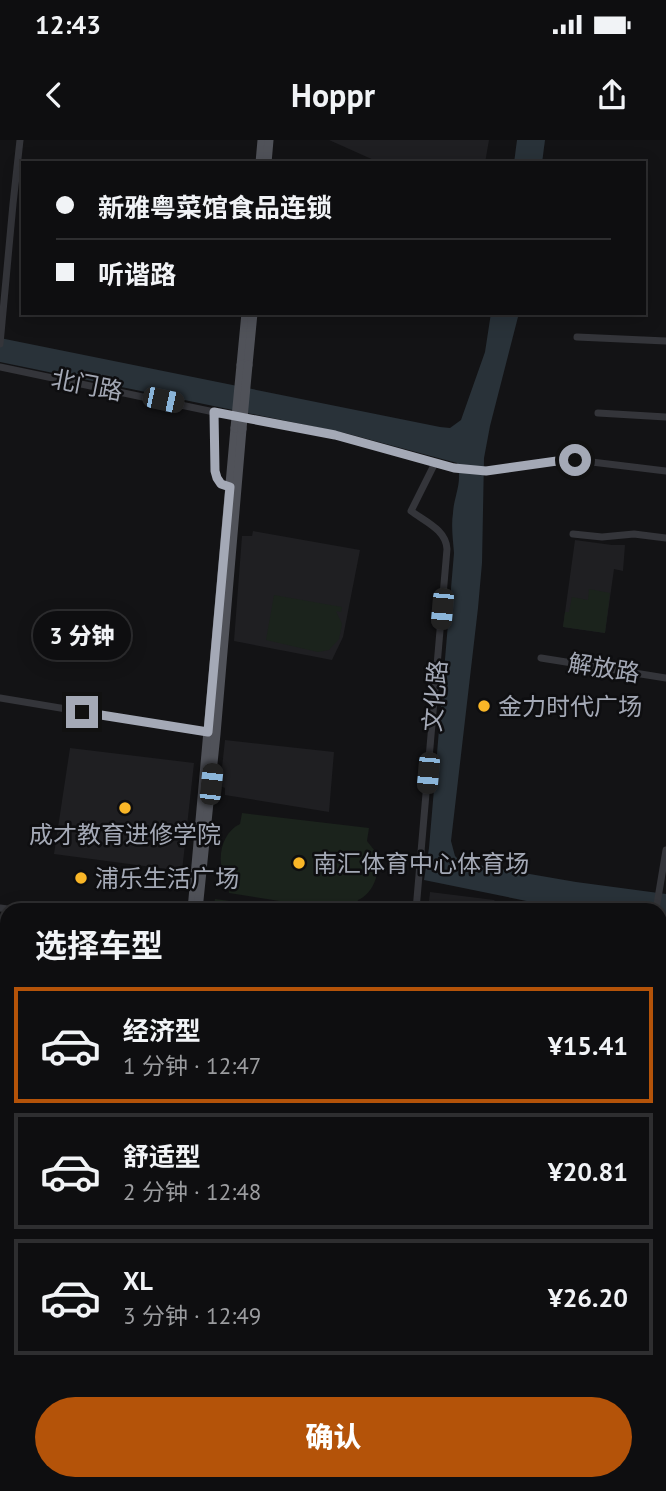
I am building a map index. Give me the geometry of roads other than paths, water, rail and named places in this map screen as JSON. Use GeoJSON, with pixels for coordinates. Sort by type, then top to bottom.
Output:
{"type":"FeatureCollection","features":[{"type":"Feature","properties":{"kind":"main road"},"geometry":{"type":"LineString","coordinates":[[260,161],[262,140]]}},
{"type":"Feature","properties":{"kind":"main road"},"geometry":{"type":"LineString","coordinates":[[267,161],[269,140]]}},
{"type":"Feature","properties":{"kind":"main road"},"geometry":{"type":"LineString","coordinates":[[245,365],[246,315]]}},
{"type":"Feature","properties":{"kind":"main road"},"geometry":{"type":"LineString","coordinates":[[193,903],[212,733],[245,365],[253,315]]}},
{"type":"Feature","properties":{"kind":"main road"},"geometry":{"type":"LineString","coordinates":[[199,903],[230,487],[239,429]]}},
{"type":"Feature","properties":{"kind":"street"},"geometry":{"type":"LineString","coordinates":[[0,344],[20,140]]}},
{"type":"Feature","properties":{"kind":"street"},"geometry":{"type":"LineString","coordinates":[[578,337],[666,341]]}},
{"type":"Feature","properties":{"kind":"street","name":"北门路"},"geometry":{"type":"LineString","coordinates":[[0,367],[335,435],[454,468],[486,471],[568,459],[666,471]]}},
{"type":"Feature","properties":{"kind":"street"},"geometry":{"type":"LineString","coordinates":[[214,412],[216,475],[221,484],[230,487]]}},
{"type":"Feature","properties":{"kind":"street"},"geometry":{"type":"LineString","coordinates":[[598,413],[666,417]]}},
{"type":"Feature","properties":{"kind":"street","name":"文化路"},"geometry":{"type":"LineString","coordinates":[[416,903],[447,549],[445,538],[440,531],[411,512],[435,463]]}},
{"type":"Feature","properties":{"kind":"street"},"geometry":{"type":"LineString","coordinates":[[573,534],[602,537],[634,534],[666,538]]}},
{"type":"Feature","properties":{"kind":"street","name":"解放路"},"geometry":{"type":"LineString","coordinates":[[541,658],[666,678]]}},
{"type":"Feature","properties":{"kind":"street"},"geometry":{"type":"LineString","coordinates":[[0,698],[212,733]]}},
{"type":"Feature","properties":{"kind":"street"},"geometry":{"type":"LineString","coordinates":[[657,903],[666,851]]}},
{"type":"Feature","properties":{"kind":"place","name":"金力时代广场"},"geometry":{"type":"Point","coordinates":[484,706]}},
{"type":"Feature","properties":{"kind":"place","name":"成才教育进修学院"},"geometry":{"type":"Point","coordinates":[125,808]}},
{"type":"Feature","properties":{"kind":"place","name":"南汇体育中心体育场"},"geometry":{"type":"Point","coordinates":[299,863]}},
{"type":"Feature","properties":{"kind":"place","name":"浦乐生活广场"},"geometry":{"type":"Point","coordinates":[81,878]}}]}
